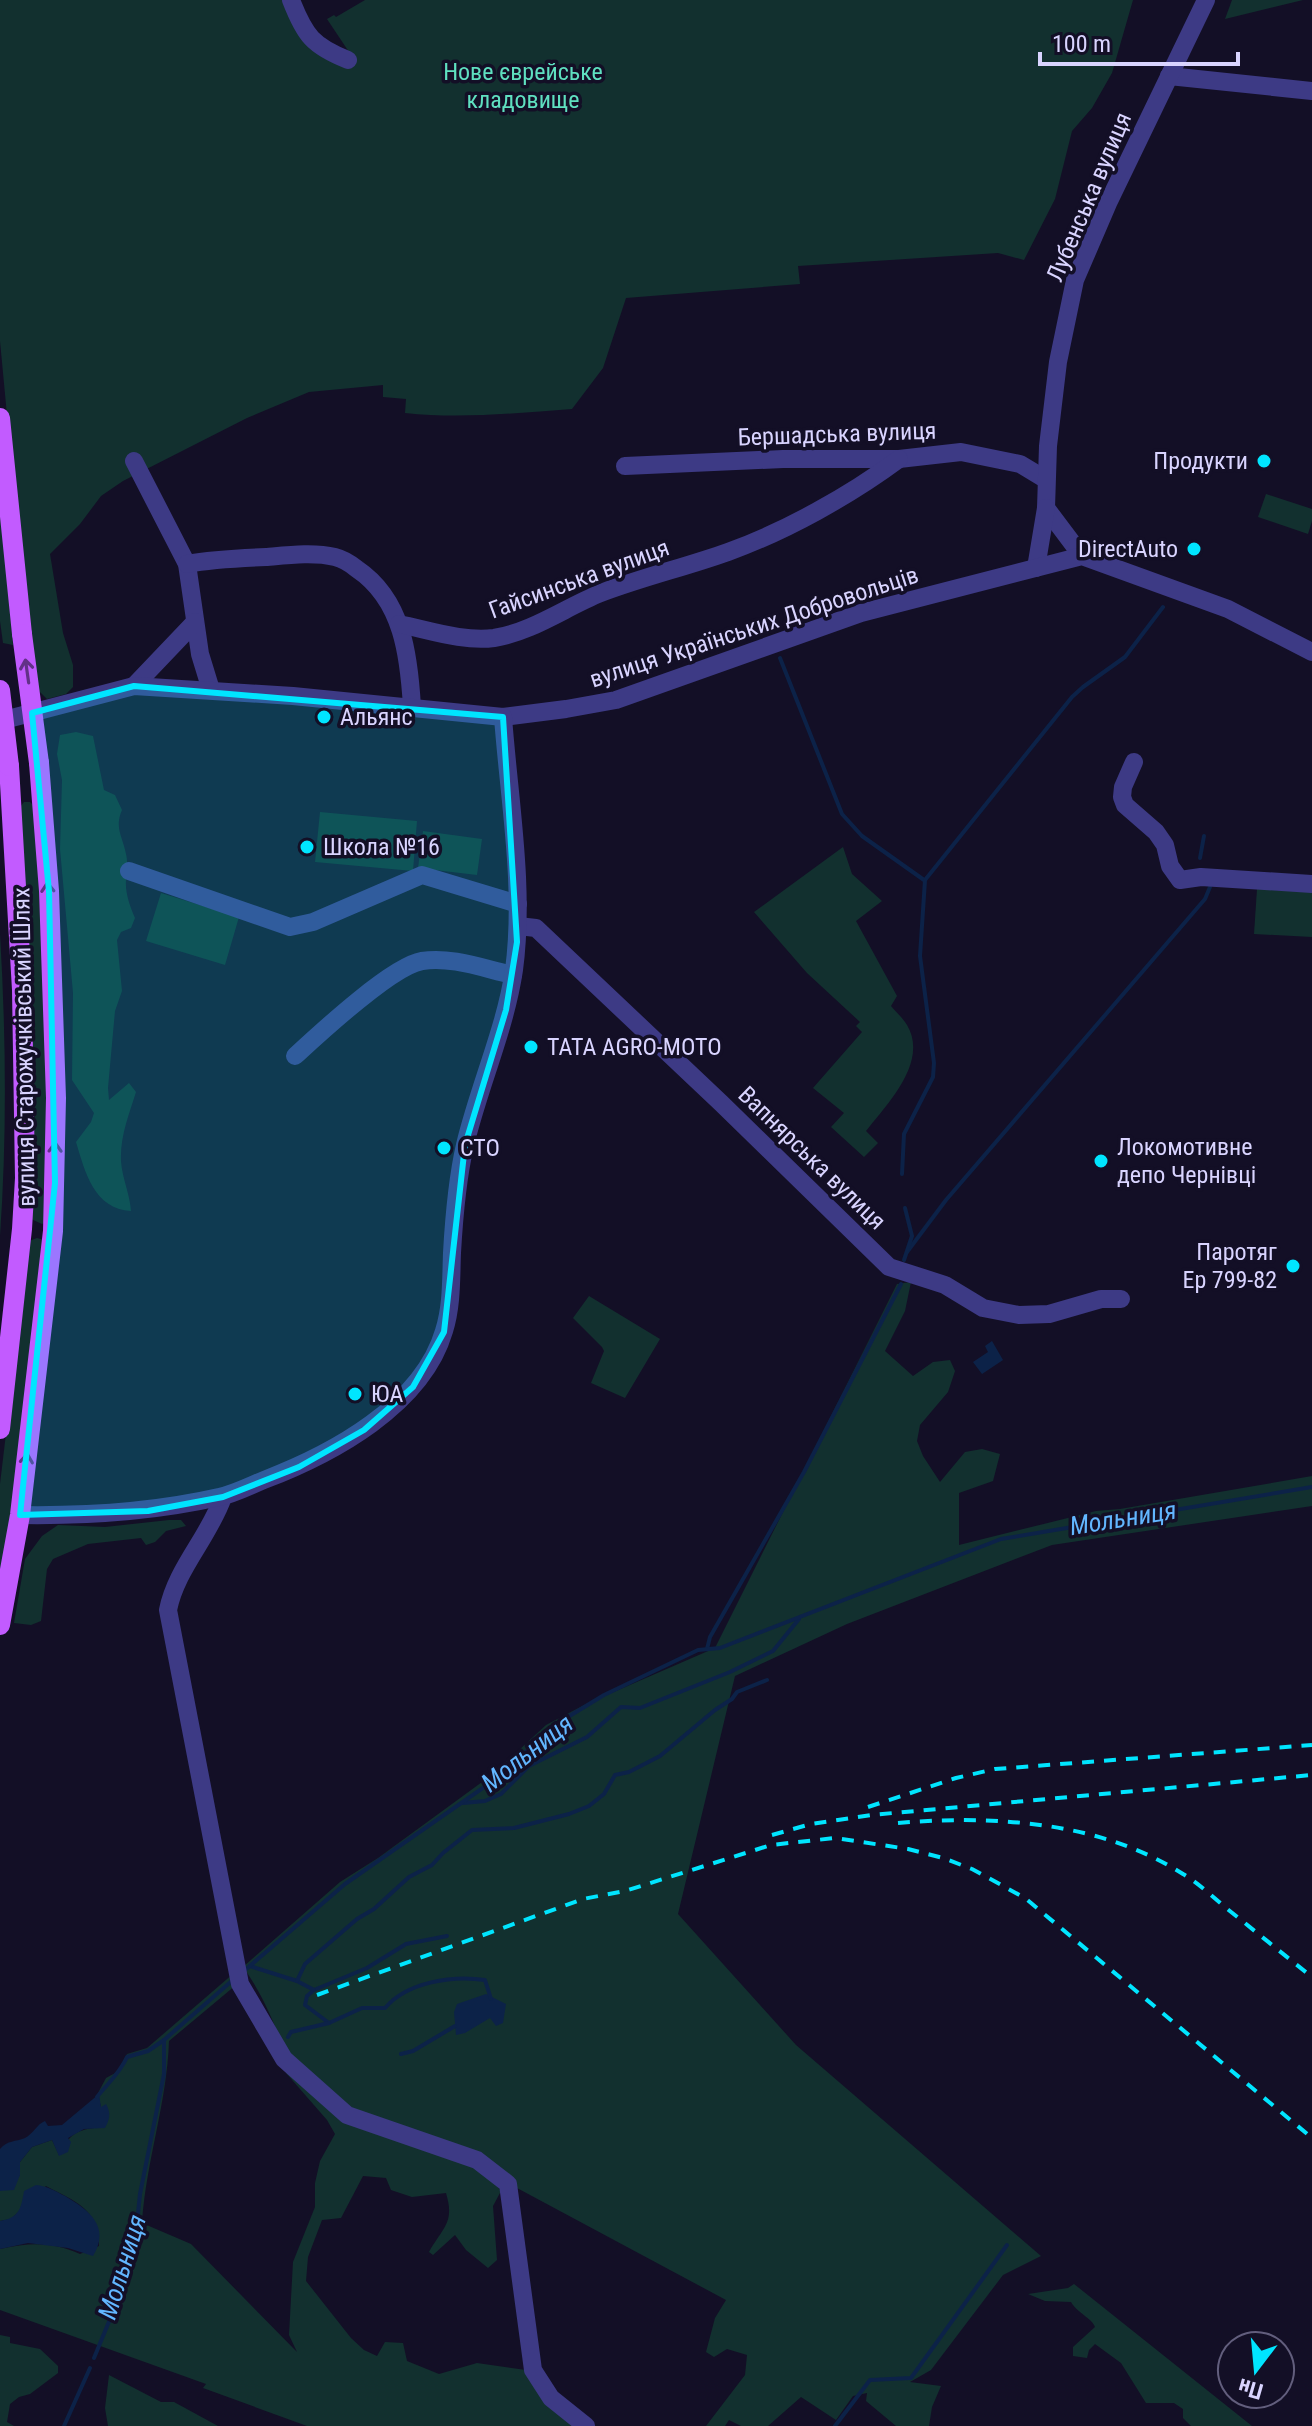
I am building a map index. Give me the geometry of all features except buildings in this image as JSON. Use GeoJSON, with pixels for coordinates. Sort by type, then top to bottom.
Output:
{"type":"FeatureCollection","features":[{"type":"Feature","properties":{"kind":"main road","name":"вулиця Старожучківський Шлях"},"geometry":{"type":"LineString","coordinates":[[0,418],[22,634],[39,763],[49,891],[56,1098],[53,1231],[20,1515],[0,1625]]}},
{"type":"Feature","properties":{"kind":"main road","name":"вулиця Старожучківський Шлях"},"geometry":{"type":"LineString","coordinates":[[0,690],[12,790],[25,1097],[22,1229],[0,1429]]}},
{"type":"Feature","properties":{"kind":"main road"},"geometry":{"type":"LineString","coordinates":[[12,790],[41,788]]}},
{"type":"Feature","properties":{"kind":"main road"},"geometry":{"type":"LineString","coordinates":[[22,1229],[53,1231]]}},
{"type":"Feature","properties":{"kind":"street"},"geometry":{"type":"LineString","coordinates":[[291,0],[314,42],[322,49],[348,60]]}},
{"type":"Feature","properties":{"kind":"street","name":"Лубенська вулиця"},"geometry":{"type":"LineString","coordinates":[[1036,568],[1046,508],[1045,479],[1058,362],[1075,280],[1109,201],[1206,0]]}},
{"type":"Feature","properties":{"kind":"street"},"geometry":{"type":"LineString","coordinates":[[1169,76],[1312,91]]}},
{"type":"Feature","properties":{"kind":"street","name":"Бершадська вулиця"},"geometry":{"type":"LineString","coordinates":[[625,466],[783,459],[899,459],[961,452],[1020,464],[1045,479]]}},
{"type":"Feature","properties":{"kind":"street","name":"Гайсинська вулиця"},"geometry":{"type":"LineString","coordinates":[[399,624],[473,639],[521,630],[641,578],[742,547],[864,485],[899,459]]}},
{"type":"Feature","properties":{"kind":"street"},"geometry":{"type":"LineString","coordinates":[[134,461],[187,564],[200,654],[211,690]]}},
{"type":"Feature","properties":{"kind":"street"},"geometry":{"type":"LineString","coordinates":[[1046,508],[1082,556],[1228,609],[1312,652]]}},
{"type":"Feature","properties":{"kind":"street"},"geometry":{"type":"LineString","coordinates":[[187,564],[303,555],[337,557],[372,578],[399,624],[409,668],[412,707]]}},
{"type":"Feature","properties":{"kind":"street","name":"вулиця Українських Добровольців"},"geometry":{"type":"LineString","coordinates":[[0,721],[134,686],[211,690],[503,717],[616,700],[861,613],[1082,556]]}},
{"type":"Feature","properties":{"kind":"street"},"geometry":{"type":"LineString","coordinates":[[134,686],[195,622]]}},
{"type":"Feature","properties":{"kind":"street"},"geometry":{"type":"LineString","coordinates":[[20,1515],[148,1511],[223,1497],[299,1467],[364,1430],[413,1387],[429,1363],[444,1332],[450,1290],[454,1214],[465,1145],[513,975],[518,904],[503,717]]}},
{"type":"Feature","properties":{"kind":"street"},"geometry":{"type":"LineString","coordinates":[[1134,762],[1123,787],[1125,805],[1156,832],[1165,845],[1170,866],[1180,880],[1201,877],[1312,884]]}},
{"type":"Feature","properties":{"kind":"street"},"geometry":{"type":"LineString","coordinates":[[129,871],[290,927],[313,922],[422,875],[518,904]]}},
{"type":"Feature","properties":{"kind":"street","name":"Вапнярська вулиця"},"geometry":{"type":"LineString","coordinates":[[518,926],[536,928],[889,1267],[945,1285],[983,1308],[1019,1315],[1049,1314],[1101,1299],[1121,1299]]}},
{"type":"Feature","properties":{"kind":"street"},"geometry":{"type":"LineString","coordinates":[[295,1056],[347,1010],[402,968],[419,961],[463,964],[513,975]]}},
{"type":"Feature","properties":{"kind":"street"},"geometry":{"type":"LineString","coordinates":[[223,1497],[210,1529],[172,1590],[168,1610],[238,1974],[284,2059],[347,2115],[477,2160],[508,2184],[533,2370],[551,2398],[586,2426]]}},
{"type":"Feature","properties":{"kind":"highlighted area"},"geometry":{"type":"Polygon","coordinates":[[[134,686],[503,717],[517,942],[506,1010],[465,1145],[444,1332],[413,1387],[364,1430],[299,1467],[223,1497],[148,1511],[20,1515],[55,1183],[49,891],[32,713],[134,686]]]}},
{"type":"Feature","properties":{"kind":"green space","name":"Нове єврейське кладовище"},"geometry":{"type":"Polygon","coordinates":[[[0,0],[287,0],[311,44],[353,58],[327,19],[365,0],[1133,0],[1112,73],[1092,108],[1072,131],[1055,199],[1024,260],[998,253],[798,266],[800,284],[626,298],[603,368],[572,409],[468,415],[405,413],[406,399],[383,397],[383,385],[309,392],[247,418],[123,481],[101,496],[80,524],[50,554],[63,633],[73,665],[73,687],[66,694],[47,699],[37,689],[20,553],[0,341],[0,0]]]}},
{"type":"Feature","properties":{"kind":"green space"},"geometry":{"type":"Polygon","coordinates":[[[1232,0],[1303,0],[1225,19],[1232,0]]]}},
{"type":"Feature","properties":{"kind":"green space"},"geometry":{"type":"Polygon","coordinates":[[[1266,494],[1312,509],[1308,534],[1258,517],[1266,494]]]}},
{"type":"Feature","properties":{"kind":"green space"},"geometry":{"type":"Polygon","coordinates":[[[0,495],[13,645],[3,643],[0,621],[0,495]]]}},
{"type":"Feature","properties":{"kind":"green space"},"geometry":{"type":"Polygon","coordinates":[[[76,732],[93,736],[104,790],[115,795],[122,810],[119,827],[127,860],[126,890],[135,918],[131,928],[121,932],[117,940],[122,991],[115,1011],[108,1088],[109,1100],[129,1083],[136,1092],[121,1152],[131,1211],[118,1209],[100,1196],[88,1176],[76,1142],[94,1113],[72,1080],[73,993],[60,849],[62,780],[57,754],[60,735],[76,732]]]}},
{"type":"Feature","properties":{"kind":"green space"},"geometry":{"type":"Polygon","coordinates":[[[24,802],[30,802],[35,807],[49,1099],[47,1221],[42,1224],[31,1219],[20,807],[24,802]]]}},
{"type":"Feature","properties":{"kind":"green space"},"geometry":{"type":"Polygon","coordinates":[[[320,812],[417,821],[413,871],[315,862],[320,812]]]}},
{"type":"Feature","properties":{"kind":"green space"},"geometry":{"type":"Polygon","coordinates":[[[423,831],[482,839],[477,875],[418,868],[423,831]]]}},
{"type":"Feature","properties":{"kind":"green space"},"geometry":{"type":"Polygon","coordinates":[[[843,847],[852,874],[882,901],[856,921],[897,996],[891,1006],[905,1022],[912,1039],[913,1053],[903,1082],[866,1131],[878,1143],[864,1157],[831,1127],[844,1113],[813,1088],[862,1032],[856,1026],[860,1022],[807,973],[754,912],[843,847]]]}},
{"type":"Feature","properties":{"kind":"green space"},"geometry":{"type":"Polygon","coordinates":[[[1257,889],[1312,892],[1312,937],[1254,934],[1257,889]]]}},
{"type":"Feature","properties":{"kind":"green space"},"geometry":{"type":"Polygon","coordinates":[[[161,893],[239,917],[225,965],[146,941],[161,893]]]}},
{"type":"Feature","properties":{"kind":"green space"},"geometry":{"type":"Polygon","coordinates":[[[0,934],[5,1085],[0,1236],[0,934]]]}},
{"type":"Feature","properties":{"kind":"green space"},"geometry":{"type":"Polygon","coordinates":[[[37,1238],[44,1240],[13,1512],[0,1581],[0,1484],[29,1241],[37,1238]]]}},
{"type":"Feature","properties":{"kind":"green space"},"geometry":{"type":"Polygon","coordinates":[[[911,1282],[905,1311],[885,1351],[913,1376],[933,1362],[950,1360],[955,1371],[948,1392],[920,1425],[917,1441],[923,1456],[940,1482],[965,1452],[982,1449],[1000,1454],[993,1481],[959,1493],[959,1545],[1096,1511],[1312,1476],[1312,1506],[1052,1545],[847,1624],[735,1676],[678,1914],[796,2045],[1041,2256],[1003,2275],[931,2370],[910,2382],[941,2386],[932,2407],[929,2426],[896,2426],[866,2401],[867,2393],[853,2396],[836,2420],[801,2397],[768,2426],[741,2426],[729,2420],[725,2426],[706,2426],[745,2375],[747,2355],[727,2349],[714,2357],[706,2352],[715,2318],[726,2300],[517,2188],[469,2150],[501,2191],[493,2206],[497,2260],[488,2268],[466,2250],[455,2235],[433,2255],[429,2252],[448,2218],[446,2193],[412,2197],[391,2190],[386,2178],[363,2176],[341,2218],[322,2220],[308,2257],[306,2281],[364,2350],[377,2356],[385,2342],[403,2343],[407,2361],[439,2374],[477,2363],[526,2370],[578,2426],[307,2426],[203,2388],[206,2384],[0,2310],[0,2249],[40,2244],[80,2254],[99,2246],[98,2233],[90,2215],[75,2202],[46,2186],[11,2219],[0,2221],[0,2191],[20,2175],[20,2162],[32,2147],[52,2140],[59,2155],[72,2136],[105,2127],[98,2093],[106,2078],[117,2072],[127,2054],[147,2048],[234,1973],[236,1985],[169,2041],[142,2223],[191,2244],[297,2352],[289,2335],[293,2262],[315,2207],[315,2183],[320,2161],[335,2134],[327,2120],[286,2073],[272,2018],[243,1967],[340,1882],[493,1774],[546,1725],[586,1704],[715,1648],[897,1284],[911,1282]]]}},
{"type":"Feature","properties":{"kind":"green space"},"geometry":{"type":"Polygon","coordinates":[[[589,1296],[660,1339],[625,1398],[591,1383],[604,1351],[573,1318],[589,1296]]]}},
{"type":"Feature","properties":{"kind":"green space"},"geometry":{"type":"Polygon","coordinates":[[[181,1520],[186,1526],[166,1531],[155,1542],[146,1545],[141,1538],[88,1544],[53,1559],[47,1569],[41,1621],[31,1625],[14,1623],[25,1559],[42,1536],[58,1525],[105,1527],[181,1520]]]}},
{"type":"Feature","properties":{"kind":"green space"},"geometry":{"type":"Polygon","coordinates":[[[1074,2284],[1216,2397],[1216,2410],[1232,2410],[1252,2426],[1191,2426],[1183,2418],[1183,2409],[1174,2403],[1146,2403],[1121,2363],[1095,2344],[1087,2358],[1073,2356],[1073,2347],[1095,2327],[1093,2324],[1071,2302],[1045,2301],[1028,2294],[1068,2288],[1074,2284]]]}},
{"type":"Feature","properties":{"kind":"green space"},"geometry":{"type":"Polygon","coordinates":[[[0,2335],[10,2337],[10,2343],[40,2349],[58,2366],[58,2373],[30,2394],[10,2404],[7,2422],[14,2426],[0,2426],[0,2335]]]}},
{"type":"Feature","properties":{"kind":"green space"},"geometry":{"type":"Polygon","coordinates":[[[109,2375],[161,2402],[174,2402],[218,2426],[108,2426],[105,2408],[109,2375]]]}},
{"type":"Feature","properties":{"kind":"water"},"geometry":{"type":"Polygon","coordinates":[[[992,1341],[1003,1360],[982,1374],[973,1362],[988,1352],[985,1346],[992,1341]]]}},
{"type":"Feature","properties":{"kind":"water"},"geometry":{"type":"Polygon","coordinates":[[[486,1994],[506,2004],[503,2023],[496,2026],[490,2018],[456,2035],[454,2012],[457,2004],[486,1994]]]}},
{"type":"Feature","properties":{"kind":"water"},"geometry":{"type":"Polygon","coordinates":[[[99,2094],[101,2107],[106,2104],[109,2113],[105,2128],[84,2129],[68,2138],[71,2142],[68,2152],[59,2156],[52,2140],[32,2147],[20,2162],[20,2175],[14,2190],[0,2191],[0,2149],[3,2146],[28,2136],[45,2121],[48,2126],[62,2125],[99,2094]]]}},
{"type":"Feature","properties":{"kind":"water"},"geometry":{"type":"Polygon","coordinates":[[[36,2185],[65,2196],[95,2220],[100,2236],[93,2256],[68,2248],[28,2243],[0,2249],[0,2221],[15,2215],[24,2191],[36,2185]]]}},
{"type":"Feature","properties":{"kind":"waterway"},"geometry":{"type":"LineString","coordinates":[[902,1174],[904,1134],[933,1077],[934,1063],[920,956],[925,880],[1072,697],[1125,657],[1163,607]]}},
{"type":"Feature","properties":{"kind":"waterway"},"geometry":{"type":"LineString","coordinates":[[780,658],[842,814],[862,836],[924,880]]}},
{"type":"Feature","properties":{"kind":"waterway"},"geometry":{"type":"LineString","coordinates":[[1200,858],[1204,836]]}},
{"type":"Feature","properties":{"kind":"waterway"},"geometry":{"type":"LineString","coordinates":[[907,1252],[946,1200],[1205,899],[1210,887]]}},
{"type":"Feature","properties":{"kind":"waterway"},"geometry":{"type":"LineString","coordinates":[[904,1260],[912,1236],[905,1208]]}},
{"type":"Feature","properties":{"kind":"waterway"},"geometry":{"type":"LineString","coordinates":[[707,1649],[710,1637],[804,1472],[901,1284]]}},
{"type":"Feature","properties":{"kind":"waterway","name":"Мольниця"},"geometry":{"type":"LineString","coordinates":[[244,1971],[345,1884],[500,1776],[553,1726],[604,1695],[698,1650],[720,1648],[1001,1539],[1312,1487]]}},
{"type":"Feature","properties":{"kind":"waterway"},"geometry":{"type":"LineString","coordinates":[[463,1803],[485,1801],[501,1794],[529,1766],[587,1737],[621,1707],[640,1708],[773,1651],[799,1619]]}},
{"type":"Feature","properties":{"kind":"waterway"},"geometry":{"type":"LineString","coordinates":[[297,1981],[305,1964],[357,1919],[374,1909],[409,1877],[432,1865],[472,1830],[514,1828],[589,1806],[604,1794],[615,1775],[629,1772],[660,1756],[737,1692],[767,1680]]}},
{"type":"Feature","properties":{"kind":"waterway"},"geometry":{"type":"LineString","coordinates":[[447,1936],[406,1944],[367,1968],[314,1990],[307,1996],[305,2005],[329,2023],[362,2008],[385,2008],[394,1999],[418,1986],[459,1979],[485,1980],[491,1999]]}},
{"type":"Feature","properties":{"kind":"waterway"},"geometry":{"type":"LineString","coordinates":[[250,1966],[297,1981],[314,1990]]}},
{"type":"Feature","properties":{"kind":"waterway","name":"Мольниця"},"geometry":{"type":"LineString","coordinates":[[94,2358],[115,2307],[136,2233],[140,2194],[164,2074],[164,2040],[234,1979]]}},
{"type":"Feature","properties":{"kind":"waterway"},"geometry":{"type":"LineString","coordinates":[[288,2037],[291,2032],[329,2023]]}},
{"type":"Feature","properties":{"kind":"waterway"},"geometry":{"type":"LineString","coordinates":[[401,2054],[413,2051],[455,2026]]}},
{"type":"Feature","properties":{"kind":"waterway"},"geometry":{"type":"LineString","coordinates":[[97,2097],[127,2057],[148,2051],[164,2040]]}},
{"type":"Feature","properties":{"kind":"waterway"},"geometry":{"type":"LineString","coordinates":[[835,2426],[870,2380],[911,2378],[1007,2245]]}},
{"type":"Feature","properties":{"kind":"waterway","name":"Мольниця"},"geometry":{"type":"LineString","coordinates":[[64,2426],[90,2368]]}},
{"type":"Feature","properties":{"kind":"railway"},"geometry":{"type":"LineString","coordinates":[[868,1807],[956,1778],[995,1769],[1312,1745]]}},
{"type":"Feature","properties":{"kind":"railway"},"geometry":{"type":"LineString","coordinates":[[772,1835],[811,1824],[871,1815],[1312,1775]]}},
{"type":"Feature","properties":{"kind":"railway"},"geometry":{"type":"LineString","coordinates":[[898,1823],[1008,1822],[1081,1832],[1117,1843],[1151,1856],[1189,1878],[1312,1977]]}},
{"type":"Feature","properties":{"kind":"railway"},"geometry":{"type":"LineString","coordinates":[[317,1995],[583,1899],[625,1891],[771,1845],[835,1838],[908,1849],[943,1858],[972,1869],[1025,1898],[1312,2138]]}},
{"type":"Feature","properties":{"kind":"place","name":"Продукти"},"geometry":{"type":"Point","coordinates":[1264,461]}},
{"type":"Feature","properties":{"kind":"place","name":"DirectAuto"},"geometry":{"type":"Point","coordinates":[1194,549]}},
{"type":"Feature","properties":{"kind":"place","name":"Альянс"},"geometry":{"type":"Point","coordinates":[324,717]}},
{"type":"Feature","properties":{"kind":"place","name":"Школа №16"},"geometry":{"type":"Point","coordinates":[307,847]}},
{"type":"Feature","properties":{"kind":"place","name":"TATA AGRO-MOTO"},"geometry":{"type":"Point","coordinates":[531,1047]}},
{"type":"Feature","properties":{"kind":"place","name":"СТО"},"geometry":{"type":"Point","coordinates":[444,1148]}},
{"type":"Feature","properties":{"kind":"place","name":"Локомотивне депо Чернівці"},"geometry":{"type":"Point","coordinates":[1101,1161]}},
{"type":"Feature","properties":{"kind":"place","name":"Паротяг Ер 799-82"},"geometry":{"type":"Point","coordinates":[1293,1266]}},
{"type":"Feature","properties":{"kind":"place","name":"ЮА"},"geometry":{"type":"Point","coordinates":[355,1394]}}]}
